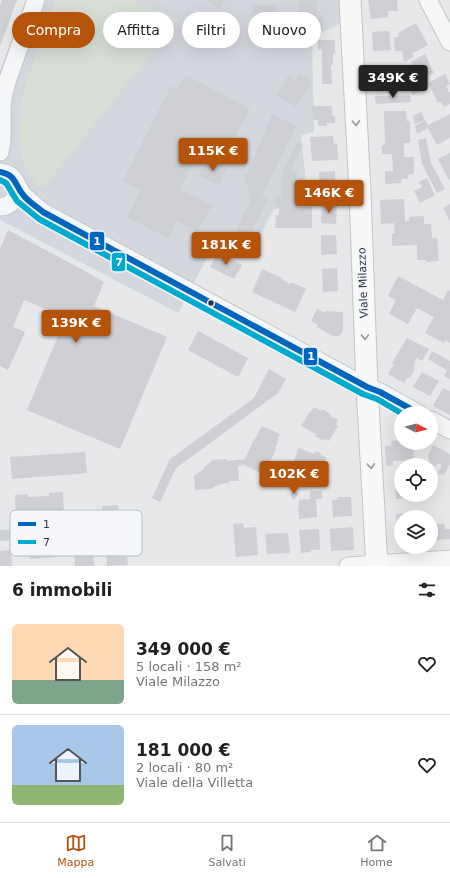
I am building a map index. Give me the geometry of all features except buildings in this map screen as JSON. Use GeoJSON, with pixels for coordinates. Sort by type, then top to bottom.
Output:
{"type":"FeatureCollection","features":[{"type":"Feature","properties":{"kind":"main road","name":"Viale Milazzo"},"geometry":{"type":"LineString","coordinates":[[350,0],[360,192],[367,387],[377,565]]}},
{"type":"Feature","properties":{"kind":"street"},"geometry":{"type":"LineString","coordinates":[[36,0],[4,86],[2,108],[1,146],[6,150],[10,178],[23,195],[43,212],[367,387],[380,392],[405,406]]}},
{"type":"Feature","properties":{"kind":"street"},"geometry":{"type":"LineString","coordinates":[[428,0],[448,33]]}},
{"type":"Feature","properties":{"kind":"street"},"geometry":{"type":"LineString","coordinates":[[4,208],[14,201],[17,194],[17,186],[10,178]]}},
{"type":"Feature","properties":{"kind":"street"},"geometry":{"type":"LineString","coordinates":[[4,208],[11,204],[43,212]]}},
{"type":"Feature","properties":{"kind":"street"},"geometry":{"type":"LineString","coordinates":[[367,387],[381,402],[394,409]]}},
{"type":"Feature","properties":{"kind":"street"},"geometry":{"type":"LineString","coordinates":[[438,424],[450,430]]}},
{"type":"Feature","properties":{"kind":"street"},"geometry":{"type":"LineString","coordinates":[[438,433],[450,439]]}},
{"type":"Feature","properties":{"kind":"street"},"geometry":{"type":"LineString","coordinates":[[348,566],[450,559]]}},
{"type":"Feature","properties":{"kind":"shaded area"},"geometry":{"type":"Polygon","coordinates":[[[26,0],[346,0],[346,21],[321,33],[321,12],[248,12],[248,48],[312,48],[314,132],[301,135],[308,203],[273,210],[249,258],[216,241],[178,313],[0,220],[0,71],[12,38],[12,48],[95,48],[95,12],[22,12],[26,0]]]}},
{"type":"Feature","properties":{"kind":"shaded area"},"geometry":{"type":"Polygon","coordinates":[[[55,0],[133,0],[162,12],[103,12],[103,48],[156,48],[44,188],[34,183],[32,176],[23,163],[21,156],[21,99],[38,48],[95,48],[95,12],[51,12],[55,0]]]}},
{"type":"Feature","properties":{"kind":"shaded area"},"geometry":{"type":"Polygon","coordinates":[[[174,17],[179,19],[174,25],[174,17]]]}},
{"type":"Feature","properties":{"kind":"transit line","name":"1"},"geometry":{"type":"LineString","coordinates":[[0,172],[10,175],[24,196],[43,212],[367,387],[380,392],[405,406]]}},
{"type":"Feature","properties":{"kind":"transit line","name":"7"},"geometry":{"type":"LineString","coordinates":[[0,180],[6,183],[17,201],[39,219],[363,394],[377,399],[394,409]]}}]}
